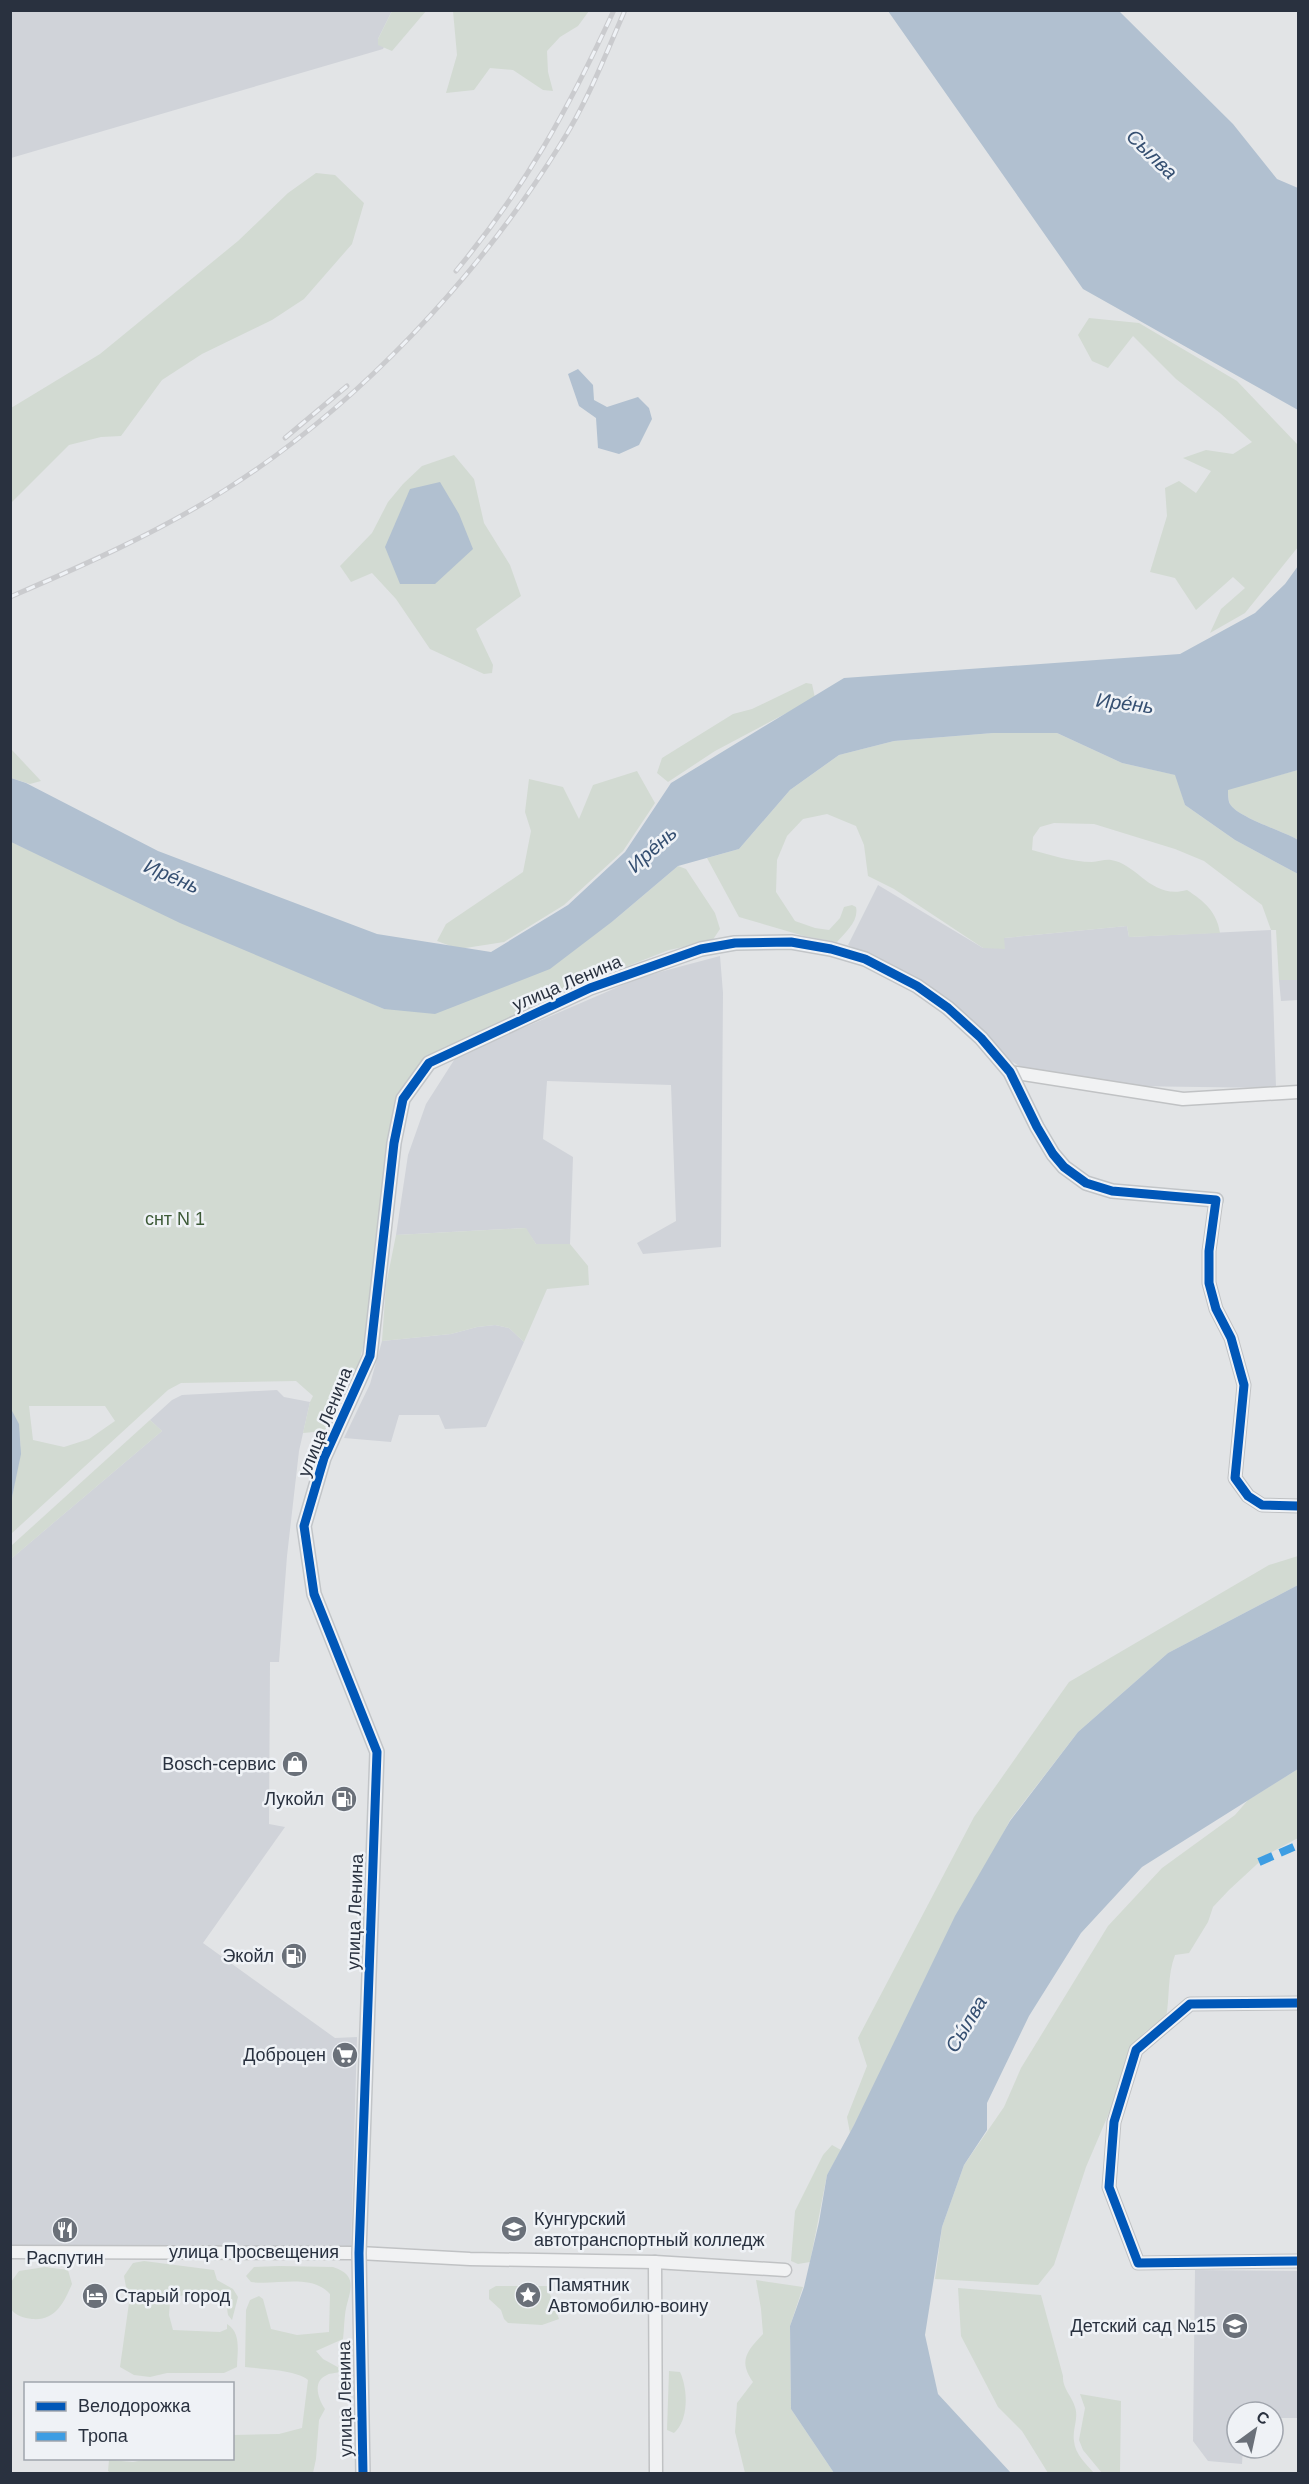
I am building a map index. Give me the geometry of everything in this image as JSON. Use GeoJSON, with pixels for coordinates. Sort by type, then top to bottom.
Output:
{"type":"FeatureCollection","features":[{"type":"Feature","properties":{"kind":"street","name":"улица Ленина"},"geometry":{"type":"LineString","coordinates":[[363,2474],[359,2253],[377,1752],[314,1594],[304,1526],[324,1458],[370,1356],[394,1143],[403,1099],[429,1063],[590,988],[701,949],[754,942],[791,942],[831,949],[865,959],[917,986],[948,1008],[981,1038],[1010,1072],[1053,1154],[1075,1176],[1097,1188],[1112,1191],[1156,1197],[1216,1200]]}},
{"type":"Feature","properties":{"kind":"street"},"geometry":{"type":"LineString","coordinates":[[1010,1072],[1183,1100],[1299,1092]]}},
{"type":"Feature","properties":{"kind":"street"},"geometry":{"type":"LineString","coordinates":[[1216,1200],[1209,1251],[1209,1283],[1216,1309],[1231,1338],[1244,1385],[1235,1478],[1248,1497],[1262,1505],[1299,1506]]}},
{"type":"Feature","properties":{"kind":"street"},"geometry":{"type":"LineString","coordinates":[[1299,2003],[1190,2004],[1136,2050],[1114,2122],[1109,2187],[1138,2263],[1299,2261]]}},
{"type":"Feature","properties":{"kind":"street","name":"улица Просвещения"},"geometry":{"type":"LineString","coordinates":[[10,2252],[359,2253],[470,2259],[655,2262],[785,2270]]}},
{"type":"Feature","properties":{"kind":"street"},"geometry":{"type":"LineString","coordinates":[[655,2262],[656,2474]]}},
{"type":"Feature","properties":{"kind":"shaded area"},"geometry":{"type":"Polygon","coordinates":[[[11,11],[392,11],[378,39],[383,49],[11,158],[11,11]]]}},
{"type":"Feature","properties":{"kind":"shaded area"},"geometry":{"type":"Polygon","coordinates":[[[878,885],[983,948],[1004,938],[1127,926],[1129,937],[1271,930],[1276,1088],[1128,1086],[1024,1069],[1011,1061],[934,989],[848,945],[878,885]]]}},
{"type":"Feature","properties":{"kind":"shaded area"},"geometry":{"type":"Polygon","coordinates":[[[720,956],[723,993],[721,1247],[643,1254],[637,1243],[676,1221],[671,1085],[547,1081],[543,1139],[573,1157],[570,1244],[536,1244],[525,1228],[396,1235],[408,1155],[426,1104],[456,1057],[641,977],[720,956]]]}},
{"type":"Feature","properties":{"kind":"shaded area"},"geometry":{"type":"Polygon","coordinates":[[[1279,980],[1298,980],[1298,1000],[1281,1001],[1279,980]]]}},
{"type":"Feature","properties":{"kind":"shaded area"},"geometry":{"type":"Polygon","coordinates":[[[495,1325],[509,1328],[524,1342],[486,1427],[445,1429],[439,1415],[399,1415],[391,1442],[344,1438],[370,1384],[382,1341],[451,1334],[495,1325]]]}},
{"type":"Feature","properties":{"kind":"shaded area"},"geometry":{"type":"Polygon","coordinates":[[[277,1390],[284,1397],[310,1402],[299,1451],[287,1556],[279,1662],[270,1662],[269,1824],[285,1827],[203,1943],[335,2038],[357,2037],[351,2251],[11,2249],[10,1557],[12,1558],[162,1431],[150,1420],[172,1400],[182,1395],[277,1390]]]}},
{"type":"Feature","properties":{"kind":"shaded area","name":"Детский сад №15"},"geometry":{"type":"Polygon","coordinates":[[[1195,2270],[1298,2271],[1298,2418],[1285,2418],[1285,2400],[1225,2400],[1225,2460],[1242,2460],[1242,2464],[1208,2461],[1193,2441],[1195,2270]]]}},
{"type":"Feature","properties":{"kind":"green space"},"geometry":{"type":"Polygon","coordinates":[[[453,10],[589,11],[578,26],[560,37],[547,51],[548,72],[553,91],[543,90],[513,70],[490,68],[474,90],[446,93],[457,55],[453,10]]]}},
{"type":"Feature","properties":{"kind":"green space"},"geometry":{"type":"Polygon","coordinates":[[[392,11],[426,11],[392,51],[378,45],[378,39],[392,11]]]}},
{"type":"Feature","properties":{"kind":"green space"},"geometry":{"type":"Polygon","coordinates":[[[316,173],[335,175],[364,203],[352,244],[304,299],[272,320],[202,354],[162,380],[121,436],[101,437],[69,445],[11,503],[11,408],[100,354],[238,241],[288,193],[316,173]]]}},
{"type":"Feature","properties":{"kind":"green space"},"geometry":{"type":"Polygon","coordinates":[[[1089,318],[1139,323],[1237,381],[1297,444],[1298,547],[1245,613],[1210,633],[1221,609],[1245,588],[1233,577],[1196,610],[1175,578],[1150,572],[1167,516],[1165,488],[1179,481],[1196,493],[1211,471],[1183,458],[1206,450],[1233,454],[1252,442],[1220,413],[1176,379],[1133,336],[1108,368],[1092,361],[1078,335],[1089,318]]]}},
{"type":"Feature","properties":{"kind":"green space"},"geometry":{"type":"Polygon","coordinates":[[[454,455],[474,479],[484,523],[510,565],[521,596],[476,629],[493,665],[492,673],[484,674],[430,649],[396,599],[372,573],[351,582],[340,566],[372,533],[388,502],[403,484],[422,466],[454,455]]]}},
{"type":"Feature","properties":{"kind":"green space"},"geometry":{"type":"Polygon","coordinates":[[[806,683],[812,684],[815,698],[715,751],[668,782],[657,773],[662,758],[733,714],[752,709],[806,683]]]}},
{"type":"Feature","properties":{"kind":"green space"},"geometry":{"type":"Polygon","coordinates":[[[993,733],[1057,733],[1122,763],[1176,775],[1185,805],[1235,840],[1298,874],[1298,980],[1279,980],[1276,930],[1271,930],[1262,905],[1204,861],[1175,849],[1094,824],[1054,823],[1040,827],[1033,837],[1032,850],[1077,861],[1111,860],[1121,863],[1154,886],[1164,890],[1175,892],[1187,890],[1199,898],[1213,913],[1220,933],[1129,937],[1127,926],[1004,938],[1005,949],[983,948],[894,889],[868,876],[864,845],[856,826],[827,814],[803,819],[787,836],[777,860],[776,892],[795,921],[815,928],[829,930],[840,918],[844,907],[852,905],[856,907],[856,917],[848,930],[837,942],[804,936],[739,917],[707,858],[739,849],[790,790],[839,755],[894,741],[993,733]]]}},
{"type":"Feature","properties":{"kind":"green space"},"geometry":{"type":"Polygon","coordinates":[[[10,749],[41,781],[30,784],[11,778],[10,749]]]}},
{"type":"Feature","properties":{"kind":"green space"},"geometry":{"type":"Polygon","coordinates":[[[1298,770],[1298,840],[1241,814],[1230,804],[1228,789],[1298,770]]]}},
{"type":"Feature","properties":{"kind":"green space"},"geometry":{"type":"Polygon","coordinates":[[[637,771],[655,803],[623,851],[564,905],[504,942],[459,949],[437,941],[446,924],[523,872],[531,831],[525,812],[529,779],[563,787],[579,819],[593,785],[637,771]]]}},
{"type":"Feature","properties":{"kind":"green space","name":"снт N 1"},"geometry":{"type":"Polygon","coordinates":[[[11,842],[384,1009],[613,921],[678,866],[686,869],[715,913],[720,929],[712,941],[669,950],[574,987],[479,1032],[400,1094],[367,1331],[358,1367],[325,1431],[303,1433],[313,1396],[296,1381],[181,1383],[168,1390],[11,1534],[11,1506],[20,1446],[16,1422],[10,1409],[11,842]],[[29,1406],[33,1440],[64,1447],[89,1439],[115,1421],[105,1406],[29,1406]]]}},
{"type":"Feature","properties":{"kind":"green space"},"geometry":{"type":"Polygon","coordinates":[[[526,1228],[536,1244],[570,1244],[588,1266],[589,1285],[547,1289],[524,1342],[509,1328],[495,1325],[451,1334],[382,1341],[386,1285],[396,1235],[526,1228]]]}},
{"type":"Feature","properties":{"kind":"green space"},"geometry":{"type":"Polygon","coordinates":[[[150,1420],[162,1431],[11,1557],[11,1546],[150,1420]]]}},
{"type":"Feature","properties":{"kind":"green space"},"geometry":{"type":"Polygon","coordinates":[[[1298,1556],[1298,1585],[1168,1653],[1078,1732],[1010,1820],[850,2133],[847,2117],[867,2066],[858,2038],[974,1817],[1069,1682],[1269,1565],[1298,1556]]]}},
{"type":"Feature","properties":{"kind":"green space"},"geometry":{"type":"Polygon","coordinates":[[[1298,1769],[1298,1838],[1268,1854],[1229,1890],[1213,1907],[1208,1922],[1189,1953],[1175,1955],[1166,2018],[1146,2031],[1130,2047],[1112,2106],[1086,2167],[1054,2265],[1038,2285],[935,2279],[942,2227],[964,2165],[1004,2107],[1021,2068],[1108,1926],[1162,1868],[1235,1815],[1248,1800],[1298,1769]]]}},
{"type":"Feature","properties":{"kind":"green space"},"geometry":{"type":"Polygon","coordinates":[[[832,2145],[841,2150],[827,2175],[810,2262],[798,2264],[791,2261],[795,2211],[823,2155],[832,2145]]]}},
{"type":"Feature","properties":{"kind":"green space"},"geometry":{"type":"Polygon","coordinates":[[[144,2261],[214,2270],[217,2280],[233,2289],[238,2297],[232,2320],[228,2315],[226,2302],[213,2296],[198,2294],[183,2295],[170,2301],[169,2315],[173,2330],[220,2332],[227,2329],[227,2324],[237,2338],[237,2367],[224,2373],[167,2373],[150,2377],[134,2375],[120,2367],[129,2303],[124,2276],[133,2263],[144,2261]]]}},
{"type":"Feature","properties":{"kind":"green space"},"geometry":{"type":"Polygon","coordinates":[[[45,2267],[68,2270],[72,2284],[66,2297],[58,2309],[47,2317],[32,2319],[18,2315],[11,2309],[11,2282],[19,2271],[45,2267]]]}},
{"type":"Feature","properties":{"kind":"green space"},"geometry":{"type":"Polygon","coordinates":[[[254,2267],[333,2267],[347,2275],[350,2281],[343,2339],[316,2351],[323,2359],[343,2370],[319,2381],[320,2400],[325,2409],[319,2420],[313,2473],[112,2474],[108,2471],[109,2460],[133,2462],[234,2460],[234,2435],[279,2434],[302,2428],[308,2380],[288,2372],[245,2367],[246,2310],[250,2300],[259,2296],[263,2299],[271,2329],[297,2335],[329,2332],[330,2294],[313,2284],[303,2282],[251,2282],[246,2276],[254,2267]]]}},
{"type":"Feature","properties":{"kind":"green space"},"geometry":{"type":"Polygon","coordinates":[[[756,2280],[803,2287],[790,2326],[791,2409],[834,2473],[745,2473],[735,2432],[737,2403],[753,2382],[746,2368],[746,2356],[763,2334],[756,2280]]]}},
{"type":"Feature","properties":{"kind":"green space"},"geometry":{"type":"Polygon","coordinates":[[[496,2286],[547,2286],[559,2319],[542,2325],[508,2323],[501,2310],[489,2299],[489,2290],[496,2286]]]}},
{"type":"Feature","properties":{"kind":"green space"},"geometry":{"type":"Polygon","coordinates":[[[958,2288],[1041,2295],[1064,2384],[1076,2411],[1074,2437],[1076,2450],[1094,2473],[1048,2473],[1022,2431],[998,2407],[961,2336],[958,2288]]]}},
{"type":"Feature","properties":{"kind":"green space"},"geometry":{"type":"Polygon","coordinates":[[[669,2371],[680,2372],[686,2395],[685,2412],[674,2433],[667,2430],[669,2371]]]}},
{"type":"Feature","properties":{"kind":"green space"},"geometry":{"type":"Polygon","coordinates":[[[1080,2394],[1121,2401],[1120,2473],[1102,2473],[1083,2450],[1079,2440],[1085,2408],[1080,2394]]]}},
{"type":"Feature","properties":{"kind":"water","name":"Сылва"},"geometry":{"type":"Polygon","coordinates":[[[888,11],[1119,11],[1233,124],[1277,179],[1298,188],[1298,410],[1083,289],[888,11]]]}},
{"type":"Feature","properties":{"kind":"water"},"geometry":{"type":"Polygon","coordinates":[[[578,369],[593,385],[594,400],[607,407],[638,397],[649,408],[652,419],[639,445],[619,454],[598,448],[596,418],[579,406],[568,374],[578,369]]]}},
{"type":"Feature","properties":{"kind":"water"},"geometry":{"type":"Polygon","coordinates":[[[440,482],[459,514],[473,549],[435,584],[400,584],[385,547],[410,489],[440,482]]]}},
{"type":"Feature","properties":{"kind":"water","name":"Ире́нь"},"geometry":{"type":"Polygon","coordinates":[[[1298,566],[1298,770],[1228,790],[1228,797],[1229,803],[1241,814],[1298,840],[1298,874],[1235,840],[1185,805],[1175,775],[1122,763],[1057,733],[993,733],[894,741],[839,755],[790,790],[739,849],[678,866],[613,921],[550,969],[435,1014],[384,1009],[180,923],[11,842],[11,778],[26,783],[158,851],[377,934],[491,952],[568,905],[625,852],[671,783],[844,678],[1180,654],[1255,613],[1285,584],[1298,566]]]}},
{"type":"Feature","properties":{"kind":"water"},"geometry":{"type":"Polygon","coordinates":[[[11,1409],[19,1424],[21,1454],[11,1502],[11,1409]]]}},
{"type":"Feature","properties":{"kind":"water","name":"Сы́лва"},"geometry":{"type":"Polygon","coordinates":[[[1298,1585],[1298,1769],[1142,1867],[1081,1933],[1029,2016],[987,2103],[987,2130],[964,2165],[942,2227],[925,2335],[938,2394],[1011,2473],[834,2473],[791,2409],[790,2326],[804,2287],[827,2175],[854,2125],[955,1916],[1010,1821],[1078,1732],[1168,1653],[1298,1585]]]}},
{"type":"Feature","properties":{"kind":"railway"},"geometry":{"type":"LineString","coordinates":[[456,271],[503,209],[544,146],[580,80],[614,10]]}},
{"type":"Feature","properties":{"kind":"railway"},"geometry":{"type":"LineString","coordinates":[[10,597],[93,560],[199,506],[274,457],[322,420],[367,379],[453,290],[492,243],[527,194],[579,113],[625,10]]}},
{"type":"Feature","properties":{"kind":"railway"},"geometry":{"type":"LineString","coordinates":[[285,438],[347,386]]}},
{"type":"Feature","properties":{"kind":"marked path"},"geometry":{"type":"LineString","coordinates":[[1259,1862],[1298,1845]]}},
{"type":"Feature","properties":{"kind":"cycle path"},"geometry":{"type":"LineString","coordinates":[[363,2474],[359,2253],[377,1752],[314,1594],[304,1526],[324,1458],[370,1356],[394,1143],[403,1099],[429,1063],[590,988],[701,949],[735,943],[791,942],[831,949],[865,959],[917,986],[948,1008],[981,1038],[1010,1072],[1053,1154],[1064,1167],[1086,1183],[1112,1191],[1216,1200],[1209,1251],[1209,1283],[1216,1309],[1231,1338],[1244,1385],[1235,1478],[1248,1496],[1262,1505],[1298,1506]]}},
{"type":"Feature","properties":{"kind":"cycle path"},"geometry":{"type":"LineString","coordinates":[[1298,2003],[1190,2004],[1136,2050],[1114,2122],[1109,2187],[1138,2263],[1298,2261]]}},
{"type":"Feature","properties":{"kind":"place","name":"Bosch-сервис"},"geometry":{"type":"Point","coordinates":[295,1764]}},
{"type":"Feature","properties":{"kind":"place","name":"Лукойл"},"geometry":{"type":"Point","coordinates":[344,1799]}},
{"type":"Feature","properties":{"kind":"place","name":"Экойл"},"geometry":{"type":"Point","coordinates":[294,1956]}},
{"type":"Feature","properties":{"kind":"place","name":"Доброцен"},"geometry":{"type":"Point","coordinates":[345,2055]}},
{"type":"Feature","properties":{"kind":"place","name":"Кунгурский автотранспортный колледж"},"geometry":{"type":"Point","coordinates":[514,2229]}},
{"type":"Feature","properties":{"kind":"place","name":"Распутин"},"geometry":{"type":"Point","coordinates":[65,2230]}},
{"type":"Feature","properties":{"kind":"place","name":"Памятник Автомобилю-воину"},"geometry":{"type":"Point","coordinates":[528,2295]}},
{"type":"Feature","properties":{"kind":"place","name":"Старый город"},"geometry":{"type":"Point","coordinates":[95,2296]}},
{"type":"Feature","properties":{"kind":"place","name":"Детский сад №15"},"geometry":{"type":"Point","coordinates":[1235,2326]}}]}
